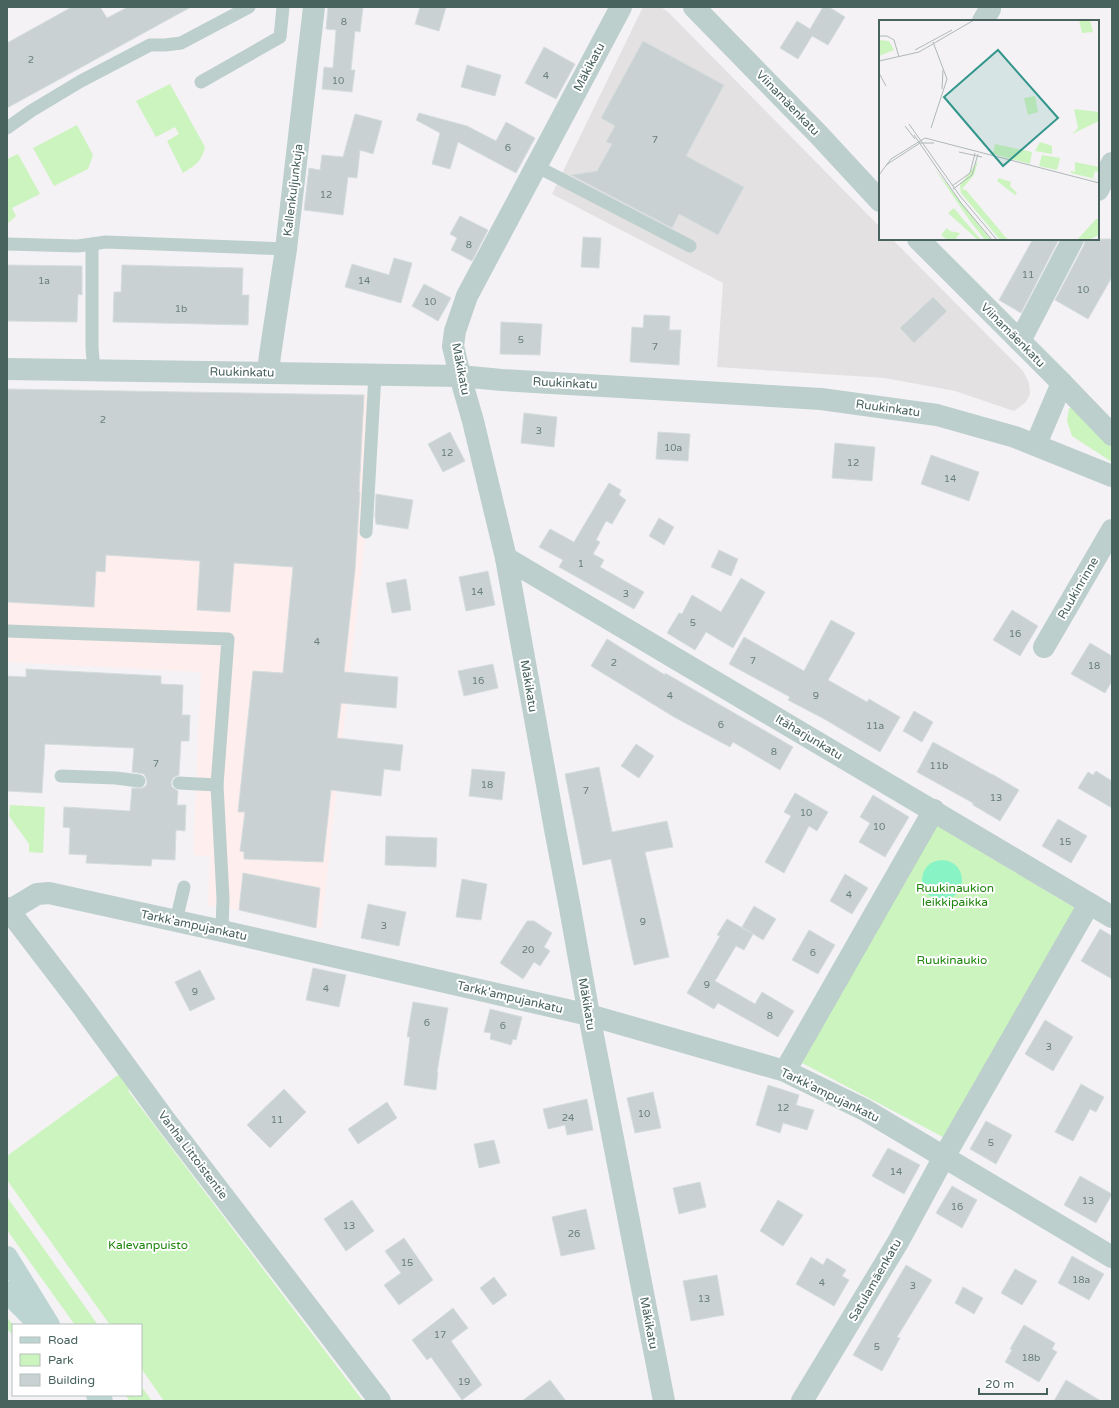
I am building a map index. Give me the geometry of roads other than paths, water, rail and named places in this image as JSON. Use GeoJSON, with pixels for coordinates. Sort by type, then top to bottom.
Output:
{"type":"FeatureCollection","features":[{"type":"Feature","properties":{"kind":"main road"},"geometry":{"type":"LineString","coordinates":[[7,1257],[48,1324]]}},
{"type":"Feature","properties":{"kind":"main road"},"geometry":{"type":"LineString","coordinates":[[7,1292],[39,1324]]}},
{"type":"Feature","properties":{"kind":"street","name":"Kallenkuljunkuja"},"geometry":{"type":"LineString","coordinates":[[268,373],[286,249],[314,7]]}},
{"type":"Feature","properties":{"kind":"street","name":"Mäkikatu"},"geometry":{"type":"LineString","coordinates":[[621,7],[467,296],[455,331],[453,346],[473,421],[506,558],[589,1016],[664,1401]]}},
{"type":"Feature","properties":{"kind":"street","name":"Viinamäenkatu"},"geometry":{"type":"LineString","coordinates":[[694,7],[879,199]]}},
{"type":"Feature","properties":{"kind":"street"},"geometry":{"type":"LineString","coordinates":[[1099,188],[1112,163]]}},
{"type":"Feature","properties":{"kind":"street","name":"Viinamäenkatu"},"geometry":{"type":"LineString","coordinates":[[919,240],[1062,383]]}},
{"type":"Feature","properties":{"kind":"street"},"geometry":{"type":"LineString","coordinates":[[1020,341],[1072,240]]}},
{"type":"Feature","properties":{"kind":"street","name":"Ruukinkatu"},"geometry":{"type":"LineString","coordinates":[[7,369],[460,376],[502,380],[821,399],[937,415],[1036,444],[1112,476]]}},
{"type":"Feature","properties":{"kind":"street"},"geometry":{"type":"LineString","coordinates":[[1036,444],[1062,383],[1112,435]]}},
{"type":"Feature","properties":{"kind":"street","name":"Ruukinrinne"},"geometry":{"type":"LineString","coordinates":[[1044,647],[1112,530]]}},
{"type":"Feature","properties":{"kind":"street","name":"Itäharjunkatu"},"geometry":{"type":"LineString","coordinates":[[506,558],[934,810],[1088,904],[1112,917]]}},
{"type":"Feature","properties":{"kind":"street"},"geometry":{"type":"LineString","coordinates":[[785,1071],[934,810]]}},
{"type":"Feature","properties":{"kind":"street","name":"Tarkk'ampujankatu"},"geometry":{"type":"LineString","coordinates":[[8,910],[37,894],[49,893],[222,931],[589,1016],[785,1071],[865,1110],[1112,1257]]}},
{"type":"Feature","properties":{"kind":"street"},"geometry":{"type":"LineString","coordinates":[[944,1157],[1088,904]]}},
{"type":"Feature","properties":{"kind":"street","name":"Vanha Littoistentie"},"geometry":{"type":"LineString","coordinates":[[8,910],[79,1002],[170,1126],[380,1401]]}},
{"type":"Feature","properties":{"kind":"street","name":"Satulamäenkatu"},"geometry":{"type":"LineString","coordinates":[[802,1401],[880,1272],[944,1157]]}},
{"type":"Feature","properties":{"kind":"lane"},"geometry":{"type":"LineString","coordinates":[[7,128],[31,111],[81,81],[150,45],[181,43],[248,7]]}},
{"type":"Feature","properties":{"kind":"lane"},"geometry":{"type":"LineString","coordinates":[[201,82],[280,37],[284,7]]}},
{"type":"Feature","properties":{"kind":"lane"},"geometry":{"type":"LineString","coordinates":[[536,166],[690,246]]}},
{"type":"Feature","properties":{"kind":"lane"},"geometry":{"type":"LineString","coordinates":[[7,244],[78,246],[106,242],[286,249]]}},
{"type":"Feature","properties":{"kind":"lane"},"geometry":{"type":"LineString","coordinates":[[92,244],[92,348],[94,370]]}},
{"type":"Feature","properties":{"kind":"lane"},"geometry":{"type":"LineString","coordinates":[[366,532],[375,374]]}},
{"type":"Feature","properties":{"kind":"lane"},"geometry":{"type":"LineString","coordinates":[[7,631],[228,639],[217,785],[224,898],[222,931]]}},
{"type":"Feature","properties":{"kind":"lane"},"geometry":{"type":"LineString","coordinates":[[61,776],[116,778],[139,781]]}},
{"type":"Feature","properties":{"kind":"lane"},"geometry":{"type":"LineString","coordinates":[[179,783],[217,785]]}},
{"type":"Feature","properties":{"kind":"lane"},"geometry":{"type":"LineString","coordinates":[[176,921],[184,887]]}},
{"type":"Feature","properties":{"kind":"park label","name":"Ruukinaukion leikkipaikka"},"geometry":{"type":"Point","coordinates":[955,895]}},
{"type":"Feature","properties":{"kind":"park label","name":"Ruukinaukio"},"geometry":{"type":"Point","coordinates":[952,960]}},
{"type":"Feature","properties":{"kind":"park label","name":"Kalevanpuisto"},"geometry":{"type":"Point","coordinates":[148,1245]}}]}
